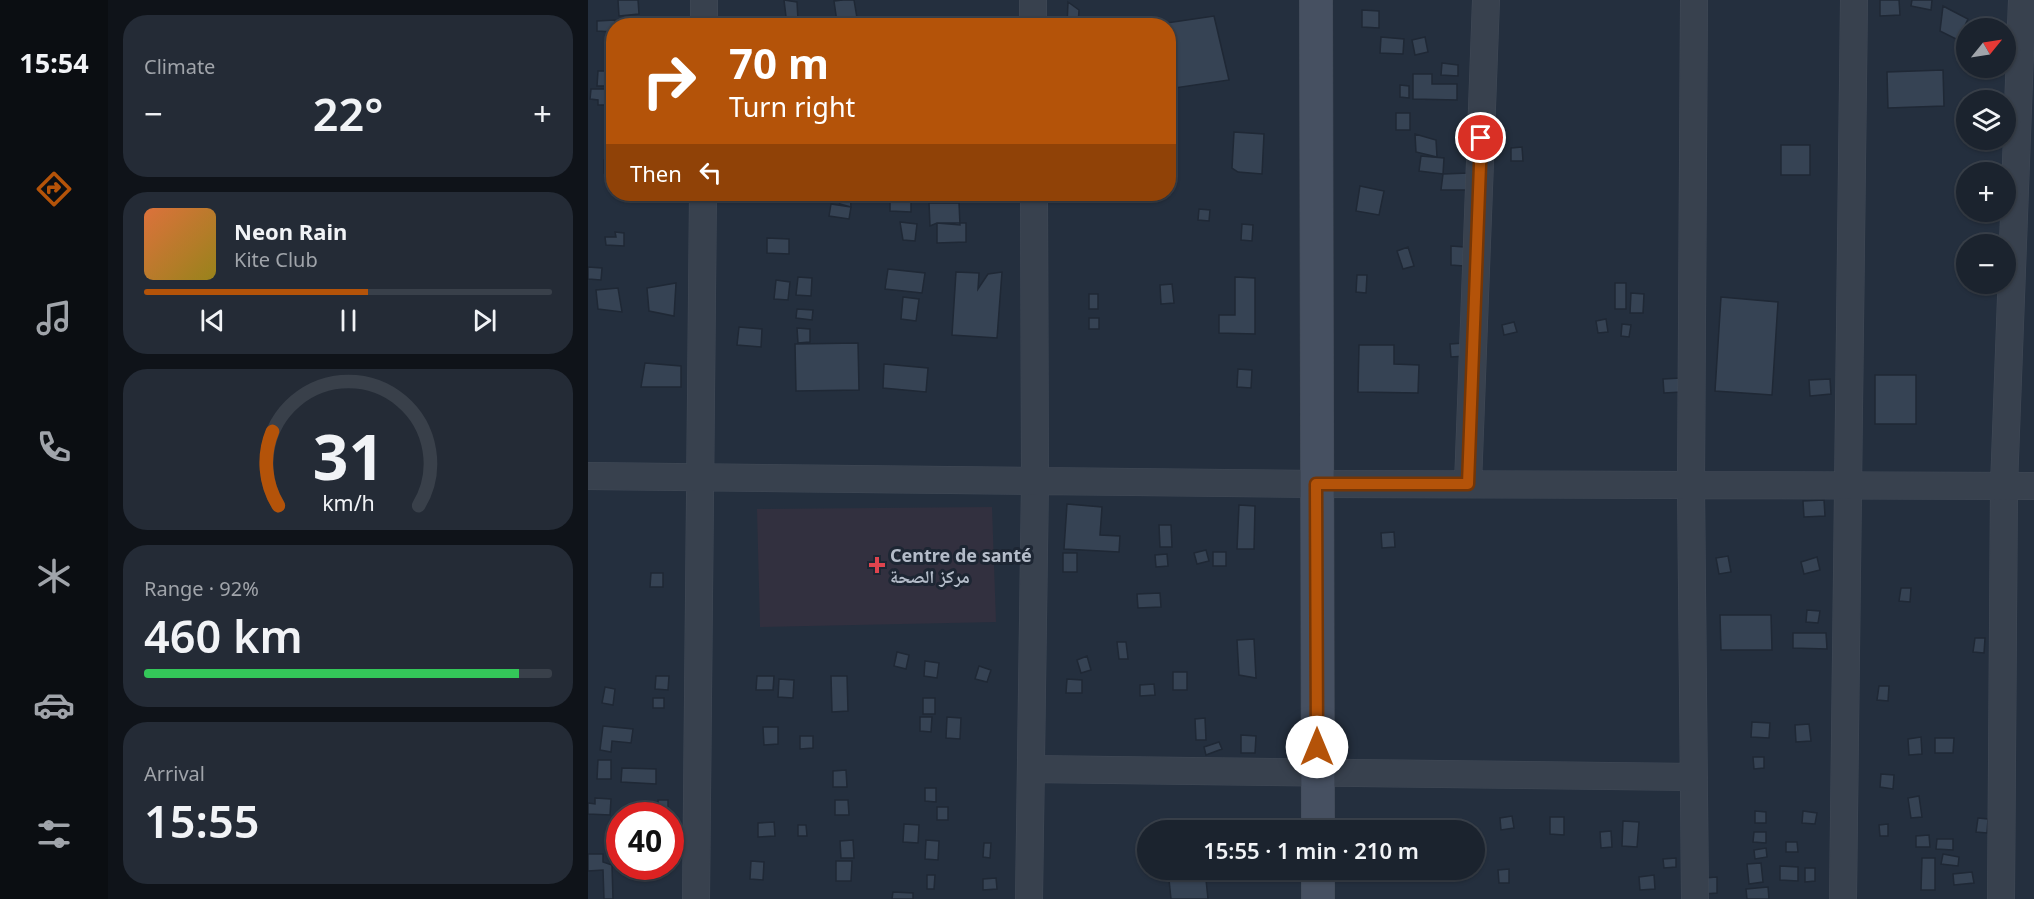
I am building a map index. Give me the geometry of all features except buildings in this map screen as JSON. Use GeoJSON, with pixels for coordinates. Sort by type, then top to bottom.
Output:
{"type":"FeatureCollection","features":[{"type":"Feature","properties":{"kind":"street"},"geometry":{"type":"LineString","coordinates":[[704,0],[704,18]]}},
{"type":"Feature","properties":{"kind":"street"},"geometry":{"type":"LineString","coordinates":[[1033,0],[1033,18]]}},
{"type":"Feature","properties":{"kind":"street"},"geometry":{"type":"LineString","coordinates":[[1316,0],[1318,820]]}},
{"type":"Feature","properties":{"kind":"street"},"geometry":{"type":"LineString","coordinates":[[1468,484],[1486,0]]}},
{"type":"Feature","properties":{"kind":"street"},"geometry":{"type":"LineString","coordinates":[[1694,0],[1691,485],[1695,899]]}},
{"type":"Feature","properties":{"kind":"street"},"geometry":{"type":"LineString","coordinates":[[1843,899],[1854,0]]}},
{"type":"Feature","properties":{"kind":"street"},"geometry":{"type":"LineString","coordinates":[[2001,899],[2004,486],[2022,0]]}},
{"type":"Feature","properties":{"kind":"street"},"geometry":{"type":"LineString","coordinates":[[696,899],[703,201]]}},
{"type":"Feature","properties":{"kind":"street"},"geometry":{"type":"LineString","coordinates":[[1029,899],[1035,481],[1034,201]]}},
{"type":"Feature","properties":{"kind":"street"},"geometry":{"type":"LineString","coordinates":[[588,476],[1316,484],[2034,486]]}},
{"type":"Feature","properties":{"kind":"street"},"geometry":{"type":"LineString","coordinates":[[1031,769],[1694,777]]}},
{"type":"Feature","properties":{"kind":"street"},"geometry":{"type":"LineString","coordinates":[[1318,880],[1318,899]]}},
{"type":"Feature","properties":{"kind":"shaded area","name":"Centre de santé مركز الصحة"},"geometry":{"type":"Polygon","coordinates":[[[992,507],[996,622],[760,627],[757,509],[992,507]]]}},
{"type":"Feature","properties":{"kind":"place","name":"Centre de santé مركز الصحة"},"geometry":{"type":"Point","coordinates":[877,565]}},
{"type":"Feature","properties":{"kind":"route"},"geometry":{"type":"LineString","coordinates":[[1317,747],[1316,484],[1468,484],[1481,138]]}}]}
